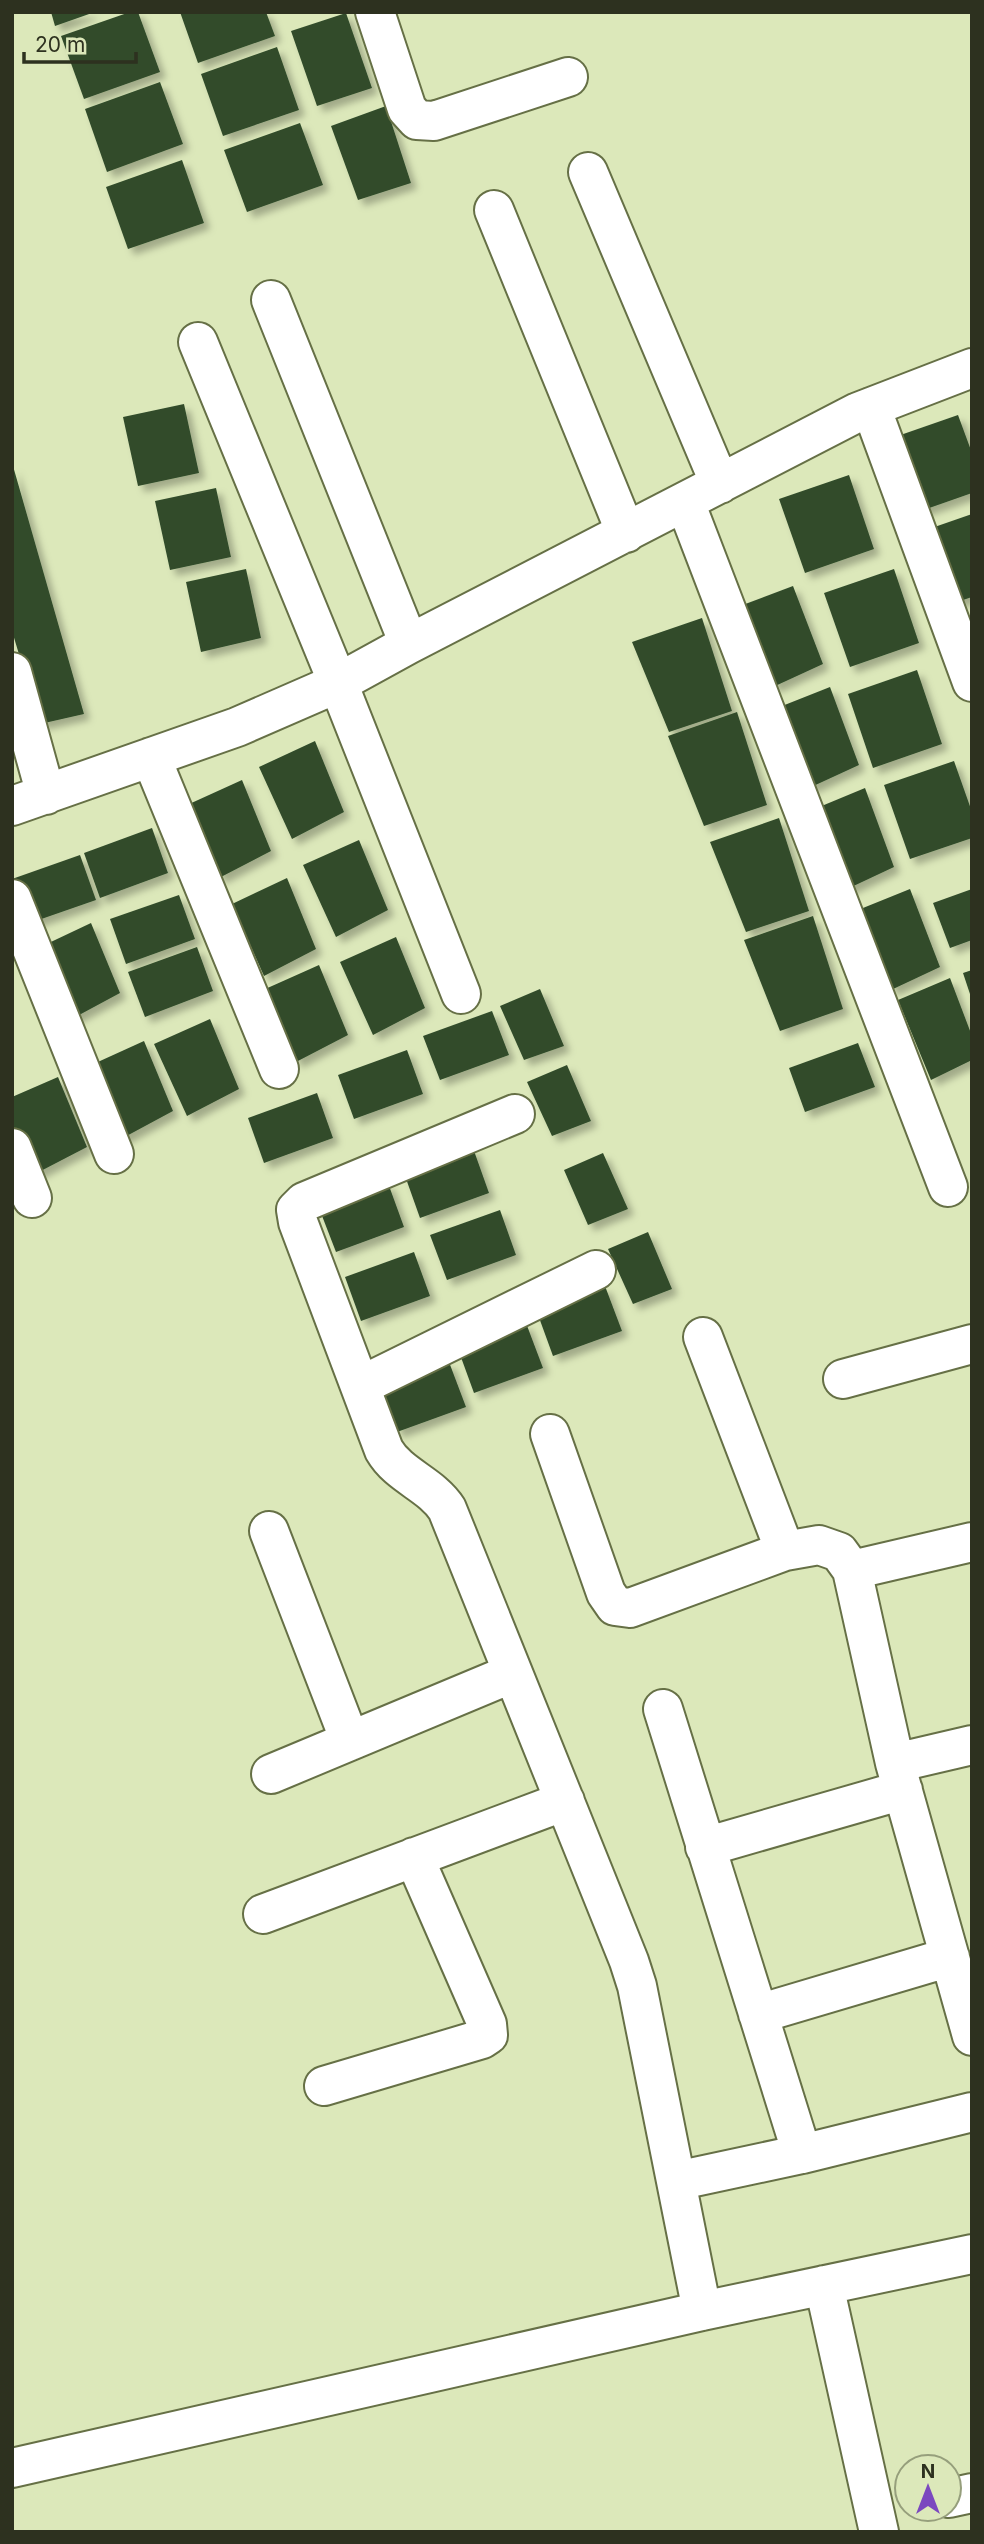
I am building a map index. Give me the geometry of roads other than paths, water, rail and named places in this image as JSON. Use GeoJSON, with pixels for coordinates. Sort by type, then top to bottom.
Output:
{"type":"FeatureCollection","features":[{"type":"Feature","properties":{"kind":"street"},"geometry":{"type":"LineString","coordinates":[[375,12],[407,109],[416,120],[434,121],[568,77]]}},
{"type":"Feature","properties":{"kind":"street"},"geometry":{"type":"LineString","coordinates":[[589,172],[720,484]]}},
{"type":"Feature","properties":{"kind":"street"},"geometry":{"type":"LineString","coordinates":[[494,210],[626,533]]}},
{"type":"Feature","properties":{"kind":"street"},"geometry":{"type":"LineString","coordinates":[[271,300],[409,644]]}},
{"type":"Feature","properties":{"kind":"street"},"geometry":{"type":"LineString","coordinates":[[198,342],[338,683],[461,994]]}},
{"type":"Feature","properties":{"kind":"street"},"geometry":{"type":"LineString","coordinates":[[12,672],[29,801],[237,727],[338,683],[871,407],[972,368]]}},
{"type":"Feature","properties":{"kind":"street"},"geometry":{"type":"LineString","coordinates":[[871,407],[972,682]]}},
{"type":"Feature","properties":{"kind":"street"},"geometry":{"type":"LineString","coordinates":[[685,502],[948,1187]]}},
{"type":"Feature","properties":{"kind":"street"},"geometry":{"type":"LineString","coordinates":[[151,757],[279,1069]]}},
{"type":"Feature","properties":{"kind":"street"},"geometry":{"type":"LineString","coordinates":[[12,899],[114,1154]]}},
{"type":"Feature","properties":{"kind":"street"},"geometry":{"type":"LineString","coordinates":[[515,1114],[304,1202],[296,1210],[384,1450],[392,1463],[440,1499],[447,1509],[637,1986],[702,2311]]}},
{"type":"Feature","properties":{"kind":"street"},"geometry":{"type":"LineString","coordinates":[[12,1148],[32,1198]]}},
{"type":"Feature","properties":{"kind":"street"},"geometry":{"type":"LineString","coordinates":[[360,1386],[596,1270]]}},
{"type":"Feature","properties":{"kind":"street"},"geometry":{"type":"LineString","coordinates":[[703,1337],[785,1551]]}},
{"type":"Feature","properties":{"kind":"street"},"geometry":{"type":"LineString","coordinates":[[843,1379],[972,1344]]}},
{"type":"Feature","properties":{"kind":"street"},"geometry":{"type":"LineString","coordinates":[[550,1434],[606,1593],[615,1606],[630,1608],[785,1551],[819,1545],[839,1552],[852,1570],[899,1777],[972,2036]]}},
{"type":"Feature","properties":{"kind":"street"},"geometry":{"type":"LineString","coordinates":[[269,1531],[350,1741]]}},
{"type":"Feature","properties":{"kind":"street"},"geometry":{"type":"LineString","coordinates":[[852,1570],[972,1542]]}},
{"type":"Feature","properties":{"kind":"street"},"geometry":{"type":"LineString","coordinates":[[271,1774],[513,1673]]}},
{"type":"Feature","properties":{"kind":"street"},"geometry":{"type":"LineString","coordinates":[[663,1709],[802,2154]]}},
{"type":"Feature","properties":{"kind":"street"},"geometry":{"type":"LineString","coordinates":[[705,1847],[899,1777],[972,1745]]}},
{"type":"Feature","properties":{"kind":"street"},"geometry":{"type":"LineString","coordinates":[[262,1914],[565,1801]]}},
{"type":"Feature","properties":{"kind":"street"},"geometry":{"type":"LineString","coordinates":[[324,2086],[488,2035],[487,2024],[414,1857]]}},
{"type":"Feature","properties":{"kind":"street"},"geometry":{"type":"LineString","coordinates":[[758,2014],[950,1957]]}},
{"type":"Feature","properties":{"kind":"street"},"geometry":{"type":"LineString","coordinates":[[676,2181],[802,2154],[972,2112]]}},
{"type":"Feature","properties":{"kind":"street"},"geometry":{"type":"LineString","coordinates":[[12,2468],[702,2311],[972,2253]]}},
{"type":"Feature","properties":{"kind":"street"},"geometry":{"type":"LineString","coordinates":[[824,2284],[887,2518]]}}]}
